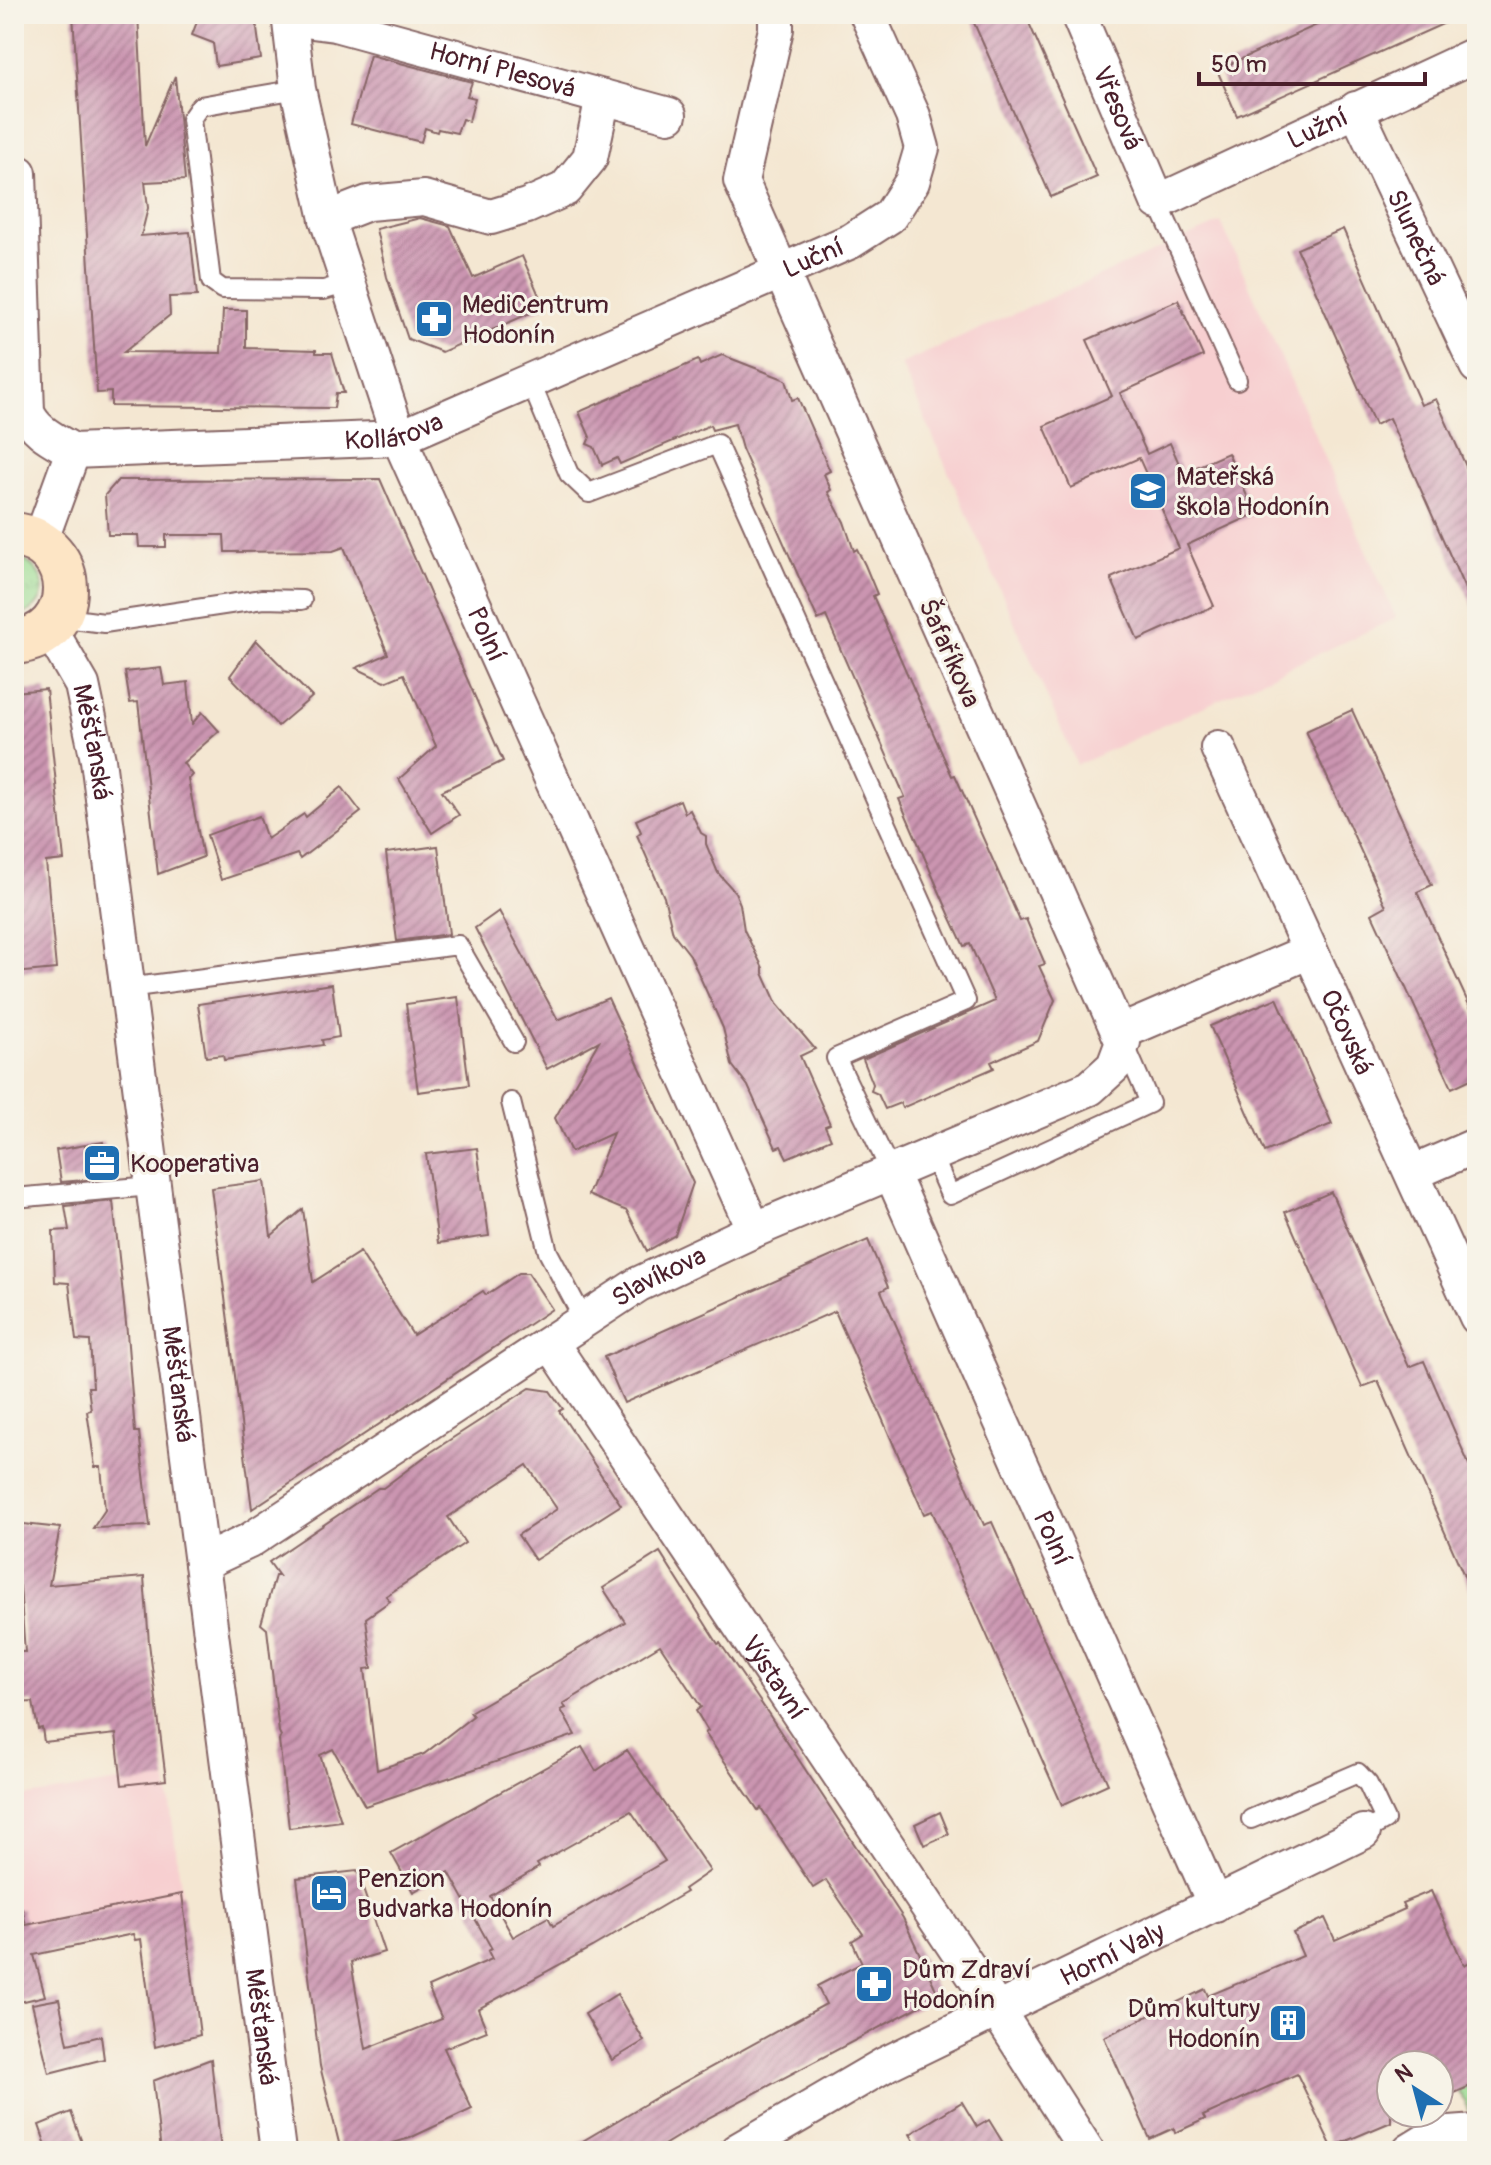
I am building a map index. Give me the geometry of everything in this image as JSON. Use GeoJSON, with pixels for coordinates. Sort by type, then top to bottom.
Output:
{"type":"FeatureCollection","features":[{"type":"Feature","properties":{"kind":"main road"},"geometry":{"type":"LineString","coordinates":[[21,535],[59,562],[64,576],[64,604],[40,629]]}},
{"type":"Feature","properties":{"kind":"street","name":"Luční"},"geometry":{"type":"LineString","coordinates":[[776,14],[776,29],[741,181],[780,273],[851,241],[890,216],[912,182],[922,148],[913,116],[867,14]]}},
{"type":"Feature","properties":{"kind":"street","name":"Vřesová"},"geometry":{"type":"LineString","coordinates":[[1078,14],[1158,202]]}},
{"type":"Feature","properties":{"kind":"street","name":"Polní"},"geometry":{"type":"LineString","coordinates":[[289,16],[298,89],[327,219],[399,438],[754,1230]]}},
{"type":"Feature","properties":{"kind":"street","name":"Horní Plesová"},"geometry":{"type":"LineString","coordinates":[[289,16],[335,24],[669,115]]}},
{"type":"Feature","properties":{"kind":"street","name":"Lužní"},"geometry":{"type":"LineString","coordinates":[[1158,202],[1477,54]]}},
{"type":"Feature","properties":{"kind":"street"},"geometry":{"type":"LineString","coordinates":[[327,219],[368,203],[424,198],[491,217],[565,189],[590,158],[603,97]]}},
{"type":"Feature","properties":{"kind":"street","name":"Slunečná"},"geometry":{"type":"LineString","coordinates":[[1356,109],[1477,366]]}},
{"type":"Feature","properties":{"kind":"street"},"geometry":{"type":"LineString","coordinates":[[19,173],[27,412],[31,422],[41,432],[73,451],[21,535]]}},
{"type":"Feature","properties":{"kind":"street","name":"Kollárova"},"geometry":{"type":"LineString","coordinates":[[73,451],[399,438],[780,273]]}},
{"type":"Feature","properties":{"kind":"street","name":"Šafaříkova"},"geometry":{"type":"LineString","coordinates":[[780,273],[1121,1037]]}},
{"type":"Feature","properties":{"kind":"street","name":"Měšťanská"},"geometry":{"type":"LineString","coordinates":[[40,629],[82,685],[106,818],[278,2151]]}},
{"type":"Feature","properties":{"kind":"street","name":"Očovská"},"geometry":{"type":"LineString","coordinates":[[1218,748],[1477,1317]]}},
{"type":"Feature","properties":{"kind":"street"},"geometry":{"type":"LineString","coordinates":[[1121,1037],[1310,951]]}},
{"type":"Feature","properties":{"kind":"street","name":"Slavíkova"},"geometry":{"type":"LineString","coordinates":[[202,1563],[249,1541],[639,1284],[754,1230],[1090,1088],[1114,1066],[1121,1037]]}},
{"type":"Feature","properties":{"kind":"street"},"geometry":{"type":"LineString","coordinates":[[1413,1173],[1477,1145]]}},
{"type":"Feature","properties":{"kind":"street","name":"Polní"},"geometry":{"type":"LineString","coordinates":[[891,1172],[1215,1905]]}},
{"type":"Feature","properties":{"kind":"street","name":"Výstavní"},"geometry":{"type":"LineString","coordinates":[[551,1343],[997,2010],[1087,2151]]}},
{"type":"Feature","properties":{"kind":"street","name":"Horní Valy"},"geometry":{"type":"LineString","coordinates":[[737,2151],[886,2064],[1363,1832]]}},
{"type":"Feature","properties":{"kind":"street"},"geometry":{"type":"LineString","coordinates":[[1410,2151],[1436,2135],[1477,2132]]}},
{"type":"Feature","properties":{"kind":"lane"},"geometry":{"type":"LineString","coordinates":[[298,89],[200,106],[191,119],[211,281],[222,289],[324,290],[348,283]]}},
{"type":"Feature","properties":{"kind":"lane"},"geometry":{"type":"LineString","coordinates":[[1158,202],[1237,380]]}},
{"type":"Feature","properties":{"kind":"lane"},"geometry":{"type":"LineString","coordinates":[[530,381],[569,474],[589,493],[717,444],[966,1001],[836,1058],[891,1172]]}},
{"type":"Feature","properties":{"kind":"lane"},"geometry":{"type":"LineString","coordinates":[[40,629],[104,623],[263,599],[302,600]]}},
{"type":"Feature","properties":{"kind":"lane"},"geometry":{"type":"LineString","coordinates":[[127,988],[458,945],[514,1042]]}},
{"type":"Feature","properties":{"kind":"lane"},"geometry":{"type":"LineString","coordinates":[[932,1154],[950,1195],[1150,1103],[1121,1037]]}},
{"type":"Feature","properties":{"kind":"lane"},"geometry":{"type":"LineString","coordinates":[[511,1102],[548,1252],[584,1320]]}},
{"type":"Feature","properties":{"kind":"lane"},"geometry":{"type":"LineString","coordinates":[[14,1198],[152,1186]]}},
{"type":"Feature","properties":{"kind":"lane"},"geometry":{"type":"LineString","coordinates":[[1251,1819],[1358,1773],[1368,1784],[1385,1820],[1363,1832]]}},
{"type":"Feature","properties":{"kind":"shaded area","name":"Mateřská škola Hodonín"},"geometry":{"type":"Polygon","coordinates":[[[1221,222],[1396,618],[1077,765],[901,364],[1221,222]]]}},
{"type":"Feature","properties":{"kind":"shaded area"},"geometry":{"type":"Polygon","coordinates":[[[166,1775],[182,1894],[14,1928],[14,1798],[166,1775]]]}},
{"type":"Feature","properties":{"kind":"green space"},"geometry":{"type":"Polygon","coordinates":[[[14,556],[36,570],[43,589],[35,607],[14,616],[14,556]]]}},
{"type":"Feature","properties":{"kind":"green space"},"geometry":{"type":"Polygon","coordinates":[[[1477,2082],[1477,2127],[1458,2090],[1477,2082]]]}},
{"type":"Feature","properties":{"kind":"building"},"geometry":{"type":"Polygon","coordinates":[[[73,14],[138,14],[145,146],[175,76],[185,180],[145,182],[148,208],[141,236],[190,232],[197,296],[169,297],[170,315],[124,352],[221,353],[223,310],[246,310],[246,348],[332,353],[344,393],[336,393],[334,408],[111,406],[111,392],[97,393],[73,14]]]}},
{"type":"Feature","properties":{"kind":"building"},"geometry":{"type":"Polygon","coordinates":[[[200,14],[255,14],[261,59],[216,66],[213,43],[192,35],[200,14]]]}},
{"type":"Feature","properties":{"kind":"building"},"geometry":{"type":"Polygon","coordinates":[[[970,14],[1025,14],[1097,177],[1051,197],[970,14]]]}},
{"type":"Feature","properties":{"kind":"building"},"geometry":{"type":"Polygon","coordinates":[[[1341,14],[1465,14],[1237,116],[1217,70],[1341,14]]]}},
{"type":"Feature","properties":{"kind":"building"},"geometry":{"type":"Polygon","coordinates":[[[370,55],[472,82],[467,96],[475,98],[469,121],[462,119],[457,133],[425,128],[421,142],[351,124],[370,55]]]}},
{"type":"Feature","properties":{"kind":"building"},"geometry":{"type":"Polygon","coordinates":[[[420,218],[450,226],[473,278],[522,256],[544,307],[442,352],[408,339],[387,277],[376,229],[420,218]]]}},
{"type":"Feature","properties":{"kind":"building"},"geometry":{"type":"Polygon","coordinates":[[[1343,229],[1421,405],[1436,399],[1477,491],[1477,616],[1389,418],[1375,425],[1297,249],[1343,229]]]}},
{"type":"Feature","properties":{"kind":"building"},"geometry":{"type":"Polygon","coordinates":[[[1178,300],[1203,356],[1120,393],[1147,454],[1170,443],[1183,473],[1228,453],[1255,514],[1187,545],[1214,606],[1138,640],[1111,578],[1179,548],[1139,458],[1071,488],[1044,426],[1112,396],[1087,340],[1178,300]]]}},
{"type":"Feature","properties":{"kind":"building"},"geometry":{"type":"Polygon","coordinates":[[[722,355],[786,380],[792,400],[798,398],[830,471],[824,474],[831,490],[828,492],[844,522],[854,551],[857,549],[865,565],[877,594],[873,596],[952,776],[955,775],[1020,921],[1026,919],[1045,964],[1039,966],[1055,1000],[1038,1041],[991,1062],[994,1068],[902,1108],[900,1103],[885,1109],[878,1094],[871,1091],[873,1084],[863,1059],[995,1001],[970,944],[964,946],[950,916],[899,799],[905,797],[826,616],[818,620],[742,449],[735,424],[712,430],[710,425],[620,464],[617,458],[602,465],[594,447],[587,444],[590,437],[579,412],[698,360],[700,365],[722,355]]]}},
{"type":"Feature","properties":{"kind":"building"},"geometry":{"type":"Polygon","coordinates":[[[380,479],[503,761],[442,791],[459,815],[432,833],[399,779],[436,746],[404,674],[385,682],[356,668],[388,654],[344,547],[333,551],[225,552],[224,535],[166,535],[166,547],[139,547],[138,535],[108,535],[105,495],[118,480],[380,479]]]}},
{"type":"Feature","properties":{"kind":"building"},"geometry":{"type":"Polygon","coordinates":[[[256,640],[312,697],[278,726],[230,676],[256,640]]]}},
{"type":"Feature","properties":{"kind":"building"},"geometry":{"type":"Polygon","coordinates":[[[161,668],[164,685],[188,682],[192,724],[202,712],[219,731],[183,763],[192,775],[188,779],[203,857],[158,874],[138,702],[130,703],[125,672],[161,668]]]}},
{"type":"Feature","properties":{"kind":"building"},"geometry":{"type":"Polygon","coordinates":[[[46,689],[64,860],[46,862],[56,969],[14,973],[14,692],[46,689]]]}},
{"type":"Feature","properties":{"kind":"building"},"geometry":{"type":"Polygon","coordinates":[[[1352,710],[1432,885],[1417,892],[1477,1022],[1477,1076],[1452,1088],[1372,914],[1386,906],[1306,731],[1352,710]]]}},
{"type":"Feature","properties":{"kind":"building"},"geometry":{"type":"Polygon","coordinates":[[[342,787],[361,812],[300,859],[297,854],[221,880],[207,835],[259,816],[267,839],[304,814],[306,817],[342,787]]]}},
{"type":"Feature","properties":{"kind":"building"},"geometry":{"type":"Polygon","coordinates":[[[680,800],[685,813],[690,810],[701,833],[706,836],[706,844],[718,873],[735,892],[744,930],[777,1004],[815,1049],[800,1056],[830,1124],[825,1126],[831,1139],[787,1158],[781,1146],[776,1148],[748,1086],[732,1065],[723,1028],[690,955],[673,933],[664,897],[637,835],[641,832],[636,820],[680,800]]]}},
{"type":"Feature","properties":{"kind":"building"},"geometry":{"type":"Polygon","coordinates":[[[438,846],[449,934],[397,941],[386,853],[438,846]]]}},
{"type":"Feature","properties":{"kind":"building"},"geometry":{"type":"Polygon","coordinates":[[[499,911],[558,1020],[608,998],[693,1183],[675,1235],[647,1251],[627,1211],[588,1195],[613,1133],[571,1152],[555,1118],[599,1041],[547,1069],[475,928],[499,911]]]}},
{"type":"Feature","properties":{"kind":"building"},"geometry":{"type":"Polygon","coordinates":[[[332,984],[339,1037],[322,1040],[323,1045],[224,1060],[223,1055],[206,1057],[198,1004],[332,984]]]}},
{"type":"Feature","properties":{"kind":"building"},"geometry":{"type":"Polygon","coordinates":[[[458,997],[469,1085],[418,1092],[406,1004],[458,997]]]}},
{"type":"Feature","properties":{"kind":"building"},"geometry":{"type":"Polygon","coordinates":[[[1277,998],[1332,1124],[1265,1152],[1210,1026],[1277,998]]]}},
{"type":"Feature","properties":{"kind":"building"},"geometry":{"type":"Polygon","coordinates":[[[103,1142],[109,1178],[61,1182],[56,1150],[103,1142]]]}},
{"type":"Feature","properties":{"kind":"building"},"geometry":{"type":"Polygon","coordinates":[[[477,1148],[489,1236],[438,1243],[426,1154],[477,1148]]]}},
{"type":"Feature","properties":{"kind":"building"},"geometry":{"type":"Polygon","coordinates":[[[264,1181],[271,1236],[303,1209],[313,1282],[360,1252],[413,1335],[483,1291],[486,1295],[519,1273],[528,1273],[552,1309],[252,1509],[211,1188],[264,1181]]]}},
{"type":"Feature","properties":{"kind":"building"},"geometry":{"type":"Polygon","coordinates":[[[1331,1192],[1409,1367],[1424,1361],[1477,1483],[1477,1605],[1378,1381],[1362,1387],[1285,1212],[1331,1192]]]}},
{"type":"Feature","properties":{"kind":"building"},"geometry":{"type":"Polygon","coordinates":[[[113,1201],[135,1432],[139,1432],[150,1526],[93,1528],[105,1510],[101,1467],[95,1467],[87,1411],[91,1410],[88,1387],[93,1387],[90,1341],[76,1340],[69,1283],[55,1282],[53,1231],[69,1230],[65,1206],[113,1201]]]}},
{"type":"Feature","properties":{"kind":"building"},"geometry":{"type":"Polygon","coordinates":[[[868,1240],[888,1287],[881,1291],[984,1525],[992,1522],[1108,1784],[1062,1805],[932,1511],[924,1514],[835,1311],[624,1403],[604,1357],[868,1240]]]}},
{"type":"Feature","properties":{"kind":"building"},"geometry":{"type":"Polygon","coordinates":[[[530,1388],[550,1391],[563,1409],[559,1411],[621,1505],[535,1560],[518,1535],[557,1509],[527,1465],[448,1517],[465,1543],[386,1596],[390,1601],[366,1618],[372,1668],[365,1669],[377,1770],[424,1754],[473,1716],[470,1712],[625,1622],[603,1588],[660,1552],[718,1644],[768,1713],[903,1918],[939,1996],[708,2118],[654,2151],[566,2151],[826,2004],[817,1986],[862,1963],[852,1941],[863,1934],[826,1880],[813,1888],[761,1808],[758,1810],[705,1733],[708,1731],[696,1711],[701,1707],[660,1645],[563,1704],[566,1708],[561,1710],[575,1735],[365,1806],[333,1749],[320,1755],[341,1821],[289,1828],[267,1629],[261,1624],[275,1576],[279,1576],[269,1562],[530,1388]]]}},
{"type":"Feature","properties":{"kind":"building"},"geometry":{"type":"Polygon","coordinates":[[[14,1523],[60,1528],[49,1585],[144,1577],[166,1780],[122,1785],[116,1734],[44,1742],[33,1702],[14,1703],[14,1652],[25,1652],[20,1586],[14,1586],[14,1523]]]}},
{"type":"Feature","properties":{"kind":"building"},"geometry":{"type":"Polygon","coordinates":[[[582,1747],[596,1771],[627,1750],[710,1871],[684,1889],[686,1892],[478,2009],[487,2031],[444,2048],[472,2109],[390,2144],[392,2151],[341,2151],[320,2066],[297,1878],[357,1871],[384,1952],[351,1962],[366,2049],[442,2019],[428,1987],[492,1959],[488,1951],[492,1949],[449,1872],[413,1892],[391,1853],[582,1747]],[[631,1811],[537,1864],[539,1867],[490,1896],[513,1937],[548,1917],[553,1926],[665,1861],[631,1811]]]}},
{"type":"Feature","properties":{"kind":"building"},"geometry":{"type":"Polygon","coordinates":[[[940,1812],[949,1834],[924,1845],[915,1824],[940,1812]]]}},
{"type":"Feature","properties":{"kind":"building","name":"Dům kultury Hodonín"},"geometry":{"type":"Polygon","coordinates":[[[1431,1891],[1464,1965],[1477,1959],[1477,2083],[1455,2093],[1455,2049],[1375,2049],[1375,2129],[1332,2147],[1297,2074],[1203,2116],[1205,2119],[1175,2133],[1174,2128],[1150,2139],[1104,2037],[1205,1989],[1208,1996],[1303,1956],[1293,1933],[1325,1918],[1335,1940],[1405,1909],[1402,1903],[1431,1891]]]}},
{"type":"Feature","properties":{"kind":"building"},"geometry":{"type":"Polygon","coordinates":[[[182,1894],[200,2035],[155,2047],[141,1939],[135,1940],[133,1934],[34,1955],[45,1996],[20,2002],[14,1978],[14,1910],[22,1909],[26,1925],[182,1894]]]}},
{"type":"Feature","properties":{"kind":"building"},"geometry":{"type":"Polygon","coordinates":[[[617,1994],[644,2041],[612,2060],[585,2014],[617,1994]]]}},
{"type":"Feature","properties":{"kind":"building"},"geometry":{"type":"Polygon","coordinates":[[[59,1999],[68,2044],[101,2036],[104,2059],[49,2073],[32,2004],[59,1999]]]}},
{"type":"Feature","properties":{"kind":"building"},"geometry":{"type":"Polygon","coordinates":[[[211,2059],[221,2151],[161,2151],[153,2081],[211,2059]]]}},
{"type":"Feature","properties":{"kind":"building"},"geometry":{"type":"Polygon","coordinates":[[[962,2102],[977,2127],[989,2120],[1008,2151],[920,2151],[910,2134],[962,2102]]]}},
{"type":"Feature","properties":{"kind":"building"},"geometry":{"type":"Polygon","coordinates":[[[71,2112],[85,2151],[48,2151],[39,2125],[71,2112]]]}},
{"type":"Feature","properties":{"kind":"place","name":"MediCentrum Hodonín"},"geometry":{"type":"Point","coordinates":[434,319]}},
{"type":"Feature","properties":{"kind":"place","name":"Mateřská škola Hodonín"},"geometry":{"type":"Point","coordinates":[1148,491]}},
{"type":"Feature","properties":{"kind":"place","name":"Kooperativa"},"geometry":{"type":"Point","coordinates":[102,1163]}},
{"type":"Feature","properties":{"kind":"place","name":"Penzion Budvarka Hodonín"},"geometry":{"type":"Point","coordinates":[329,1893]}},
{"type":"Feature","properties":{"kind":"place","name":"Dům Zdraví Hodonín"},"geometry":{"type":"Point","coordinates":[874,1984]}},
{"type":"Feature","properties":{"kind":"place","name":"Dům kultury Hodonín"},"geometry":{"type":"Point","coordinates":[1288,2023]}}]}
